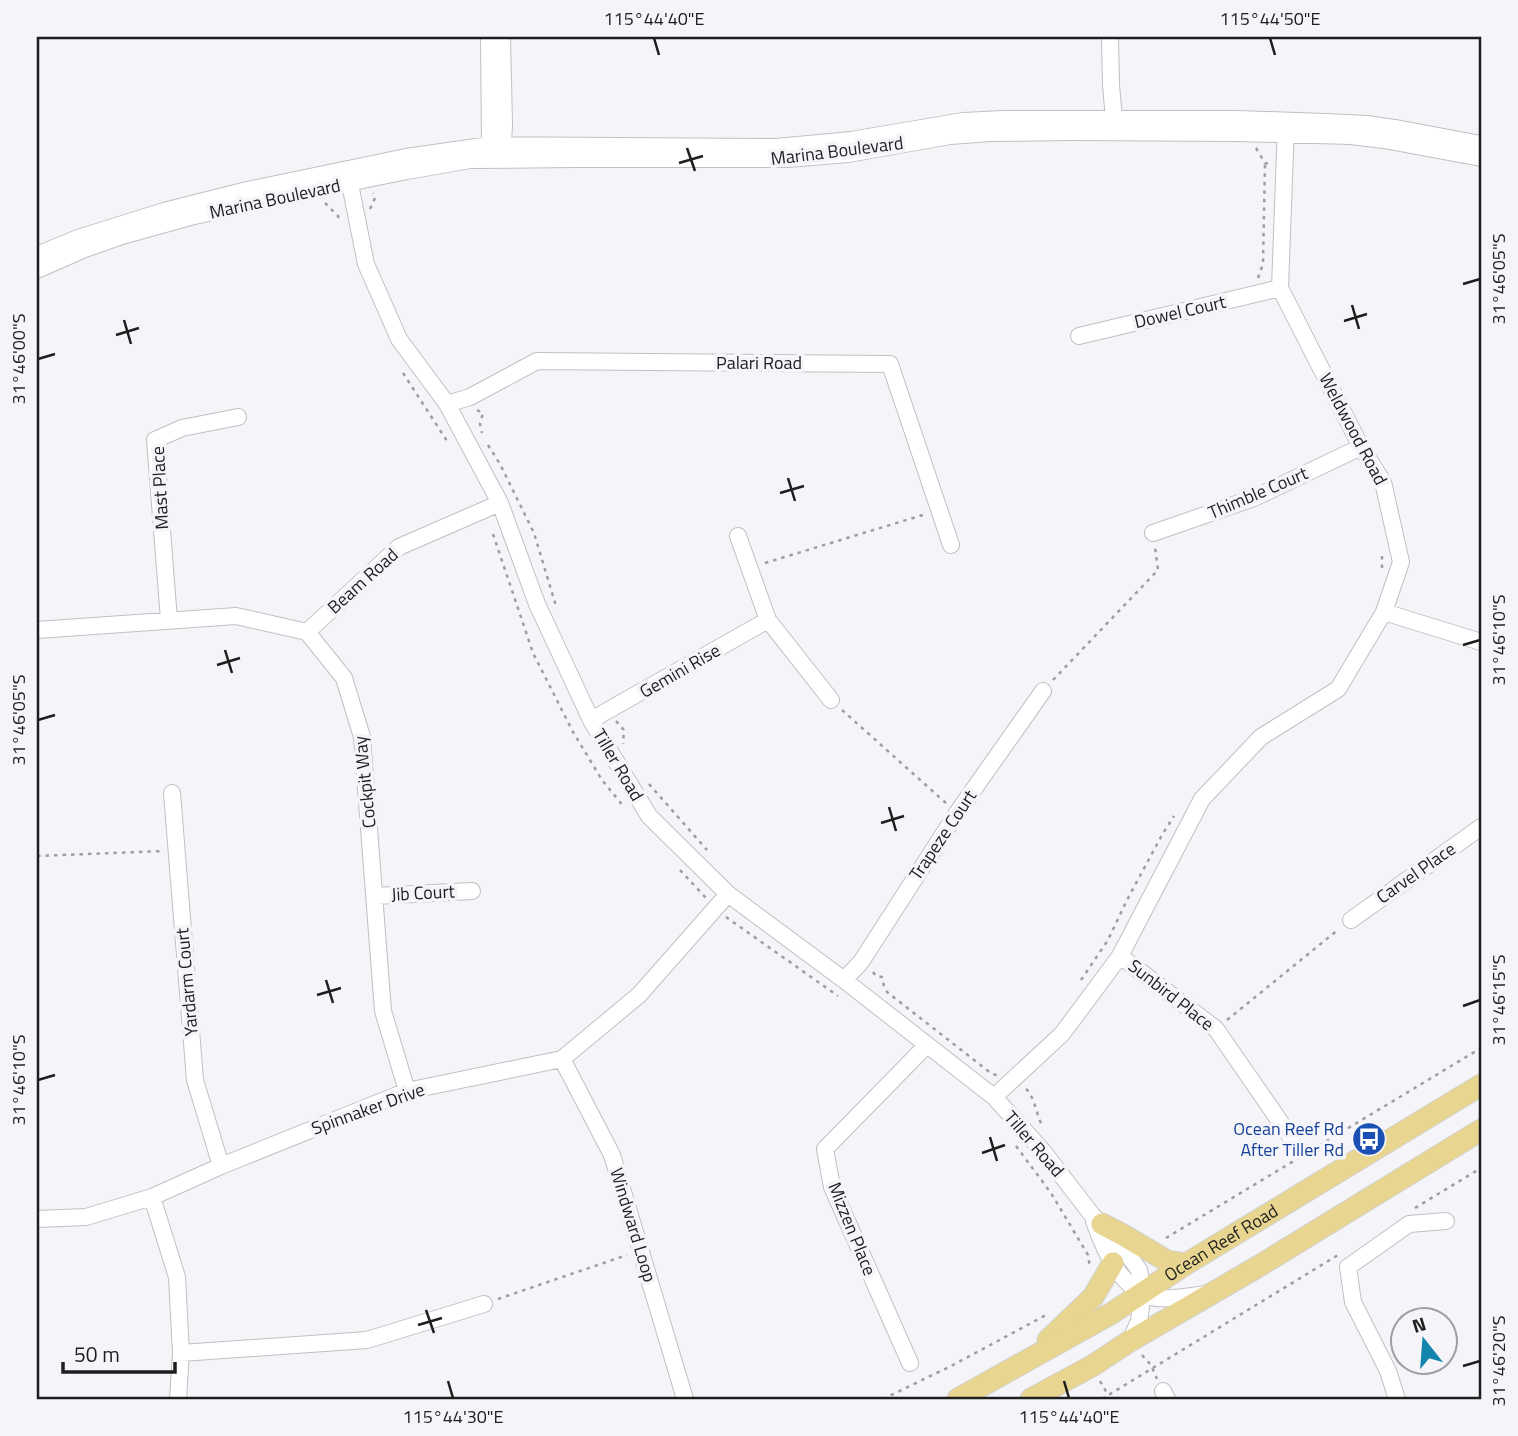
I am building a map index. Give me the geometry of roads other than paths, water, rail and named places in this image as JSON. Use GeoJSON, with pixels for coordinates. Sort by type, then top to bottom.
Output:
{"type":"FeatureCollection","features":[{"type":"Feature","properties":{"kind":"main road","name":"Ocean Reef Road"},"geometry":{"type":"LineString","coordinates":[[958,1399],[1112,1313],[1186,1264],[1481,1084]]}},
{"type":"Feature","properties":{"kind":"main road","name":"Ocean Reef Road"},"geometry":{"type":"LineString","coordinates":[[1031,1399],[1092,1366],[1481,1130]]}},
{"type":"Feature","properties":{"kind":"main road"},"geometry":{"type":"LineString","coordinates":[[1097,1220],[1124,1235],[1159,1244],[1167,1261],[1186,1264]]}},
{"type":"Feature","properties":{"kind":"main road"},"geometry":{"type":"LineString","coordinates":[[1024,1363],[1093,1297],[1113,1263]]}},
{"type":"Feature","properties":{"kind":"street"},"geometry":{"type":"LineString","coordinates":[[489,37],[496,152]]}},
{"type":"Feature","properties":{"kind":"street"},"geometry":{"type":"LineString","coordinates":[[496,152],[502,37]]}},
{"type":"Feature","properties":{"kind":"street"},"geometry":{"type":"LineString","coordinates":[[1110,37],[1115,126]]}},
{"type":"Feature","properties":{"kind":"street","name":"Marina Boulevard"},"geometry":{"type":"LineString","coordinates":[[37,270],[122,236],[349,176],[406,157],[496,152],[788,159],[848,154],[950,136],[1115,126],[1286,128],[1367,124],[1481,144]]}},
{"type":"Feature","properties":{"kind":"street","name":"Marina Boulevard"},"geometry":{"type":"LineString","coordinates":[[1286,128],[1384,139],[1481,158]]}},
{"type":"Feature","properties":{"kind":"street","name":"Weldwood Road"},"geometry":{"type":"LineString","coordinates":[[994,1097],[1062,1034],[1120,956],[1202,799],[1261,737],[1338,689],[1384,612],[1401,562],[1383,482],[1361,447],[1280,288],[1286,128]]}},
{"type":"Feature","properties":{"kind":"street","name":"Marina Boulevard"},"geometry":{"type":"LineString","coordinates":[[37,255],[78,238],[164,211],[243,191],[349,176]]}},
{"type":"Feature","properties":{"kind":"street","name":"Tiller Road"},"geometry":{"type":"LineString","coordinates":[[349,176],[366,264],[399,339],[447,404],[591,720],[649,816],[728,894],[994,1097],[1042,1150],[1097,1220],[1115,1237],[1139,1270],[1143,1292]]}},
{"type":"Feature","properties":{"kind":"street","name":"Dowel Court"},"geometry":{"type":"LineString","coordinates":[[1079,336],[1280,288]]}},
{"type":"Feature","properties":{"kind":"street","name":"Palari Road"},"geometry":{"type":"LineString","coordinates":[[447,404],[470,397],[537,361],[890,363],[951,545]]}},
{"type":"Feature","properties":{"kind":"street","name":"Mast Place"},"geometry":{"type":"LineString","coordinates":[[169,620],[155,440],[182,428],[238,417]]}},
{"type":"Feature","properties":{"kind":"street","name":"Thimble Court"},"geometry":{"type":"LineString","coordinates":[[1153,533],[1254,498],[1361,447]]}},
{"type":"Feature","properties":{"kind":"street","name":"Beam Road"},"geometry":{"type":"LineString","coordinates":[[307,632],[400,547],[493,507]]}},
{"type":"Feature","properties":{"kind":"street"},"geometry":{"type":"LineString","coordinates":[[738,536],[768,620],[831,700]]}},
{"type":"Feature","properties":{"kind":"street"},"geometry":{"type":"LineString","coordinates":[[1384,612],[1481,642]]}},
{"type":"Feature","properties":{"kind":"street"},"geometry":{"type":"LineString","coordinates":[[37,630],[236,616],[307,632]]}},
{"type":"Feature","properties":{"kind":"street","name":"Gemini Rise"},"geometry":{"type":"LineString","coordinates":[[591,720],[768,620]]}},
{"type":"Feature","properties":{"kind":"street","name":"Cockpit Way"},"geometry":{"type":"LineString","coordinates":[[307,632],[344,678],[362,737],[383,1011],[407,1091]]}},
{"type":"Feature","properties":{"kind":"street","name":"Trapeze Court"},"geometry":{"type":"LineString","coordinates":[[844,980],[861,962],[957,813],[1043,691]]}},
{"type":"Feature","properties":{"kind":"street","name":"Yardarm Court"},"geometry":{"type":"LineString","coordinates":[[172,793],[195,1080],[221,1166]]}},
{"type":"Feature","properties":{"kind":"street","name":"Carvel Place"},"geometry":{"type":"LineString","coordinates":[[1351,920],[1481,827]]}},
{"type":"Feature","properties":{"kind":"street","name":"Jib Court"},"geometry":{"type":"LineString","coordinates":[[375,896],[472,891]]}},
{"type":"Feature","properties":{"kind":"street","name":"Spinnaker Drive"},"geometry":{"type":"LineString","coordinates":[[37,1219],[86,1217],[152,1197],[221,1166],[407,1091],[562,1059],[639,995],[728,894]]}},
{"type":"Feature","properties":{"kind":"street","name":"Sunbird Place"},"geometry":{"type":"LineString","coordinates":[[1120,956],[1216,1029],[1292,1139]]}},
{"type":"Feature","properties":{"kind":"street","name":"Mizzen Place"},"geometry":{"type":"LineString","coordinates":[[910,1363],[832,1187],[825,1149],[927,1045]]}},
{"type":"Feature","properties":{"kind":"street","name":"Windward Loop"},"geometry":{"type":"LineString","coordinates":[[562,1059],[612,1155],[685,1399]]}},
{"type":"Feature","properties":{"kind":"street"},"geometry":{"type":"LineString","coordinates":[[152,1197],[177,1277],[181,1353],[178,1399]]}},
{"type":"Feature","properties":{"kind":"street","name":"Tiller Road"},"geometry":{"type":"LineString","coordinates":[[1097,1220],[1102,1244],[1113,1263],[1125,1281],[1143,1292]]}},
{"type":"Feature","properties":{"kind":"street"},"geometry":{"type":"LineString","coordinates":[[1397,1399],[1388,1371],[1353,1302],[1348,1267],[1409,1224],[1446,1221]]}},
{"type":"Feature","properties":{"kind":"street"},"geometry":{"type":"LineString","coordinates":[[1130,1341],[1139,1321],[1143,1292],[1152,1297],[1214,1293]]}},
{"type":"Feature","properties":{"kind":"street"},"geometry":{"type":"LineString","coordinates":[[181,1353],[368,1340],[484,1304]]}},
{"type":"Feature","properties":{"kind":"place","name":"Ocean Reef Rd After Tiller Rd"},"geometry":{"type":"Point","coordinates":[1369,1139]}}]}
